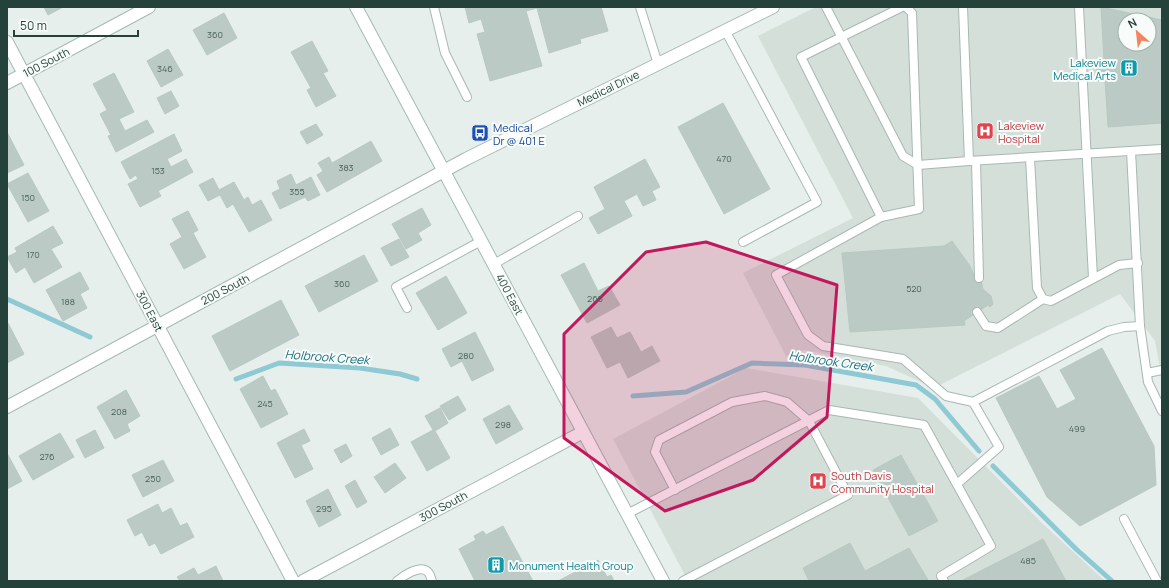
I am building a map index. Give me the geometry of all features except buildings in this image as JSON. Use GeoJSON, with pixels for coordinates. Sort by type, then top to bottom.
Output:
{"type":"FeatureCollection","features":[{"type":"Feature","properties":{"kind":"street","name":"100 South"},"geometry":{"type":"LineString","coordinates":[[7,83],[149,7]]}},
{"type":"Feature","properties":{"kind":"street","name":"400 East"},"geometry":{"type":"LineString","coordinates":[[356,7],[663,581]]}},
{"type":"Feature","properties":{"kind":"street","name":"Medical Drive"},"geometry":{"type":"LineString","coordinates":[[444,171],[773,7]]}},
{"type":"Feature","properties":{"kind":"street","name":"300 East"},"geometry":{"type":"LineString","coordinates":[[7,42],[293,581]]}},
{"type":"Feature","properties":{"kind":"street","name":"200 South"},"geometry":{"type":"LineString","coordinates":[[7,407],[444,171]]}},
{"type":"Feature","properties":{"kind":"street","name":"300 South"},"geometry":{"type":"LineString","coordinates":[[303,581],[583,432]]}},
{"type":"Feature","properties":{"kind":"lane"},"geometry":{"type":"LineString","coordinates":[[434,7],[445,53],[467,97]]}},
{"type":"Feature","properties":{"kind":"lane"},"geometry":{"type":"LineString","coordinates":[[640,7],[658,64]]}},
{"type":"Feature","properties":{"kind":"lane"},"geometry":{"type":"LineString","coordinates":[[826,7],[840,37],[903,156],[918,165],[1162,150]]}},
{"type":"Feature","properties":{"kind":"lane"},"geometry":{"type":"LineString","coordinates":[[881,217],[802,57],[902,7]]}},
{"type":"Feature","properties":{"kind":"lane"},"geometry":{"type":"LineString","coordinates":[[906,7],[912,13],[919,209],[881,217],[776,275],[808,334],[823,346],[903,359],[946,396],[973,402],[1108,331],[1124,327],[1140,326]]}},
{"type":"Feature","properties":{"kind":"lane"},"geometry":{"type":"LineString","coordinates":[[963,7],[979,278]]}},
{"type":"Feature","properties":{"kind":"lane"},"geometry":{"type":"LineString","coordinates":[[1079,7],[1092,278]]}},
{"type":"Feature","properties":{"kind":"lane"},"geometry":{"type":"LineString","coordinates":[[725,30],[817,202],[743,242]]}},
{"type":"Feature","properties":{"kind":"lane"},"geometry":{"type":"LineString","coordinates":[[1131,151],[1138,262],[1140,326],[1151,390],[1162,411]]}},
{"type":"Feature","properties":{"kind":"lane"},"geometry":{"type":"LineString","coordinates":[[1030,158],[1037,288],[1043,299]]}},
{"type":"Feature","properties":{"kind":"lane"},"geometry":{"type":"LineString","coordinates":[[494,264],[578,216]]}},
{"type":"Feature","properties":{"kind":"lane"},"geometry":{"type":"LineString","coordinates":[[408,308],[396,287],[481,241]]}},
{"type":"Feature","properties":{"kind":"lane"},"geometry":{"type":"LineString","coordinates":[[977,312],[986,326],[998,328],[1043,299],[1051,301],[1119,265],[1138,262]]}},
{"type":"Feature","properties":{"kind":"lane"},"geometry":{"type":"LineString","coordinates":[[1147,373],[1162,370]]}},
{"type":"Feature","properties":{"kind":"lane"},"geometry":{"type":"LineString","coordinates":[[675,490],[655,452],[659,440],[732,402],[765,396],[787,402],[809,421],[848,495],[683,581]]}},
{"type":"Feature","properties":{"kind":"lane"},"geometry":{"type":"LineString","coordinates":[[957,484],[999,447],[973,402]]}},
{"type":"Feature","properties":{"kind":"lane"},"geometry":{"type":"LineString","coordinates":[[627,514],[829,410],[924,425],[991,546],[942,576],[944,581]]}},
{"type":"Feature","properties":{"kind":"lane"},"geometry":{"type":"LineString","coordinates":[[1124,519],[1157,581]]}},
{"type":"Feature","properties":{"kind":"lane"},"geometry":{"type":"LineString","coordinates":[[398,581],[418,569],[423,569],[428,572],[432,581]]}},
{"type":"Feature","properties":{"kind":"highlighted area"},"geometry":{"type":"Polygon","coordinates":[[[706,242],[837,285],[827,417],[753,480],[665,511],[564,438],[564,334],[646,252],[706,242]]]}},
{"type":"Feature","properties":{"kind":"shaded area","name":"Lakeview Hospital"},"geometry":{"type":"Polygon","coordinates":[[[816,7],[1162,7],[1162,378],[1155,341],[1120,294],[934,388],[886,366],[804,350],[786,356],[743,273],[853,218],[758,36],[816,7]]]}},
{"type":"Feature","properties":{"kind":"shaded area","name":"South Davis Community Hospital"},"geometry":{"type":"Polygon","coordinates":[[[746,368],[918,398],[1042,523],[1105,581],[688,581],[613,439],[746,368]]]}},
{"type":"Feature","properties":{"kind":"waterway","name":"Holbrook Creek"},"geometry":{"type":"LineString","coordinates":[[7,299],[90,337]]}},
{"type":"Feature","properties":{"kind":"waterway","name":"Holbrook Creek"},"geometry":{"type":"LineString","coordinates":[[236,379],[279,363],[360,368],[400,374],[417,379]]}},
{"type":"Feature","properties":{"kind":"waterway","name":"Holbrook Creek"},"geometry":{"type":"LineString","coordinates":[[633,396],[686,392],[752,363],[805,365],[916,385],[935,399],[979,451]]}},
{"type":"Feature","properties":{"kind":"waterway","name":"Holbrook Creek"},"geometry":{"type":"LineString","coordinates":[[993,466],[1076,549],[1112,581]]}},
{"type":"Feature","properties":{"kind":"place","name":"Lakeview Medical Arts"},"geometry":{"type":"Point","coordinates":[1129,68]}},
{"type":"Feature","properties":{"kind":"place","name":"Lakeview Hospital"},"geometry":{"type":"Point","coordinates":[985,131]}},
{"type":"Feature","properties":{"kind":"place","name":"Medical Dr @ 401 E"},"geometry":{"type":"Point","coordinates":[480,133]}},
{"type":"Feature","properties":{"kind":"place","name":"South Davis Community Hospital"},"geometry":{"type":"Point","coordinates":[818,481]}},
{"type":"Feature","properties":{"kind":"place","name":"Monument Health Group"},"geometry":{"type":"Point","coordinates":[496,565]}}]}
